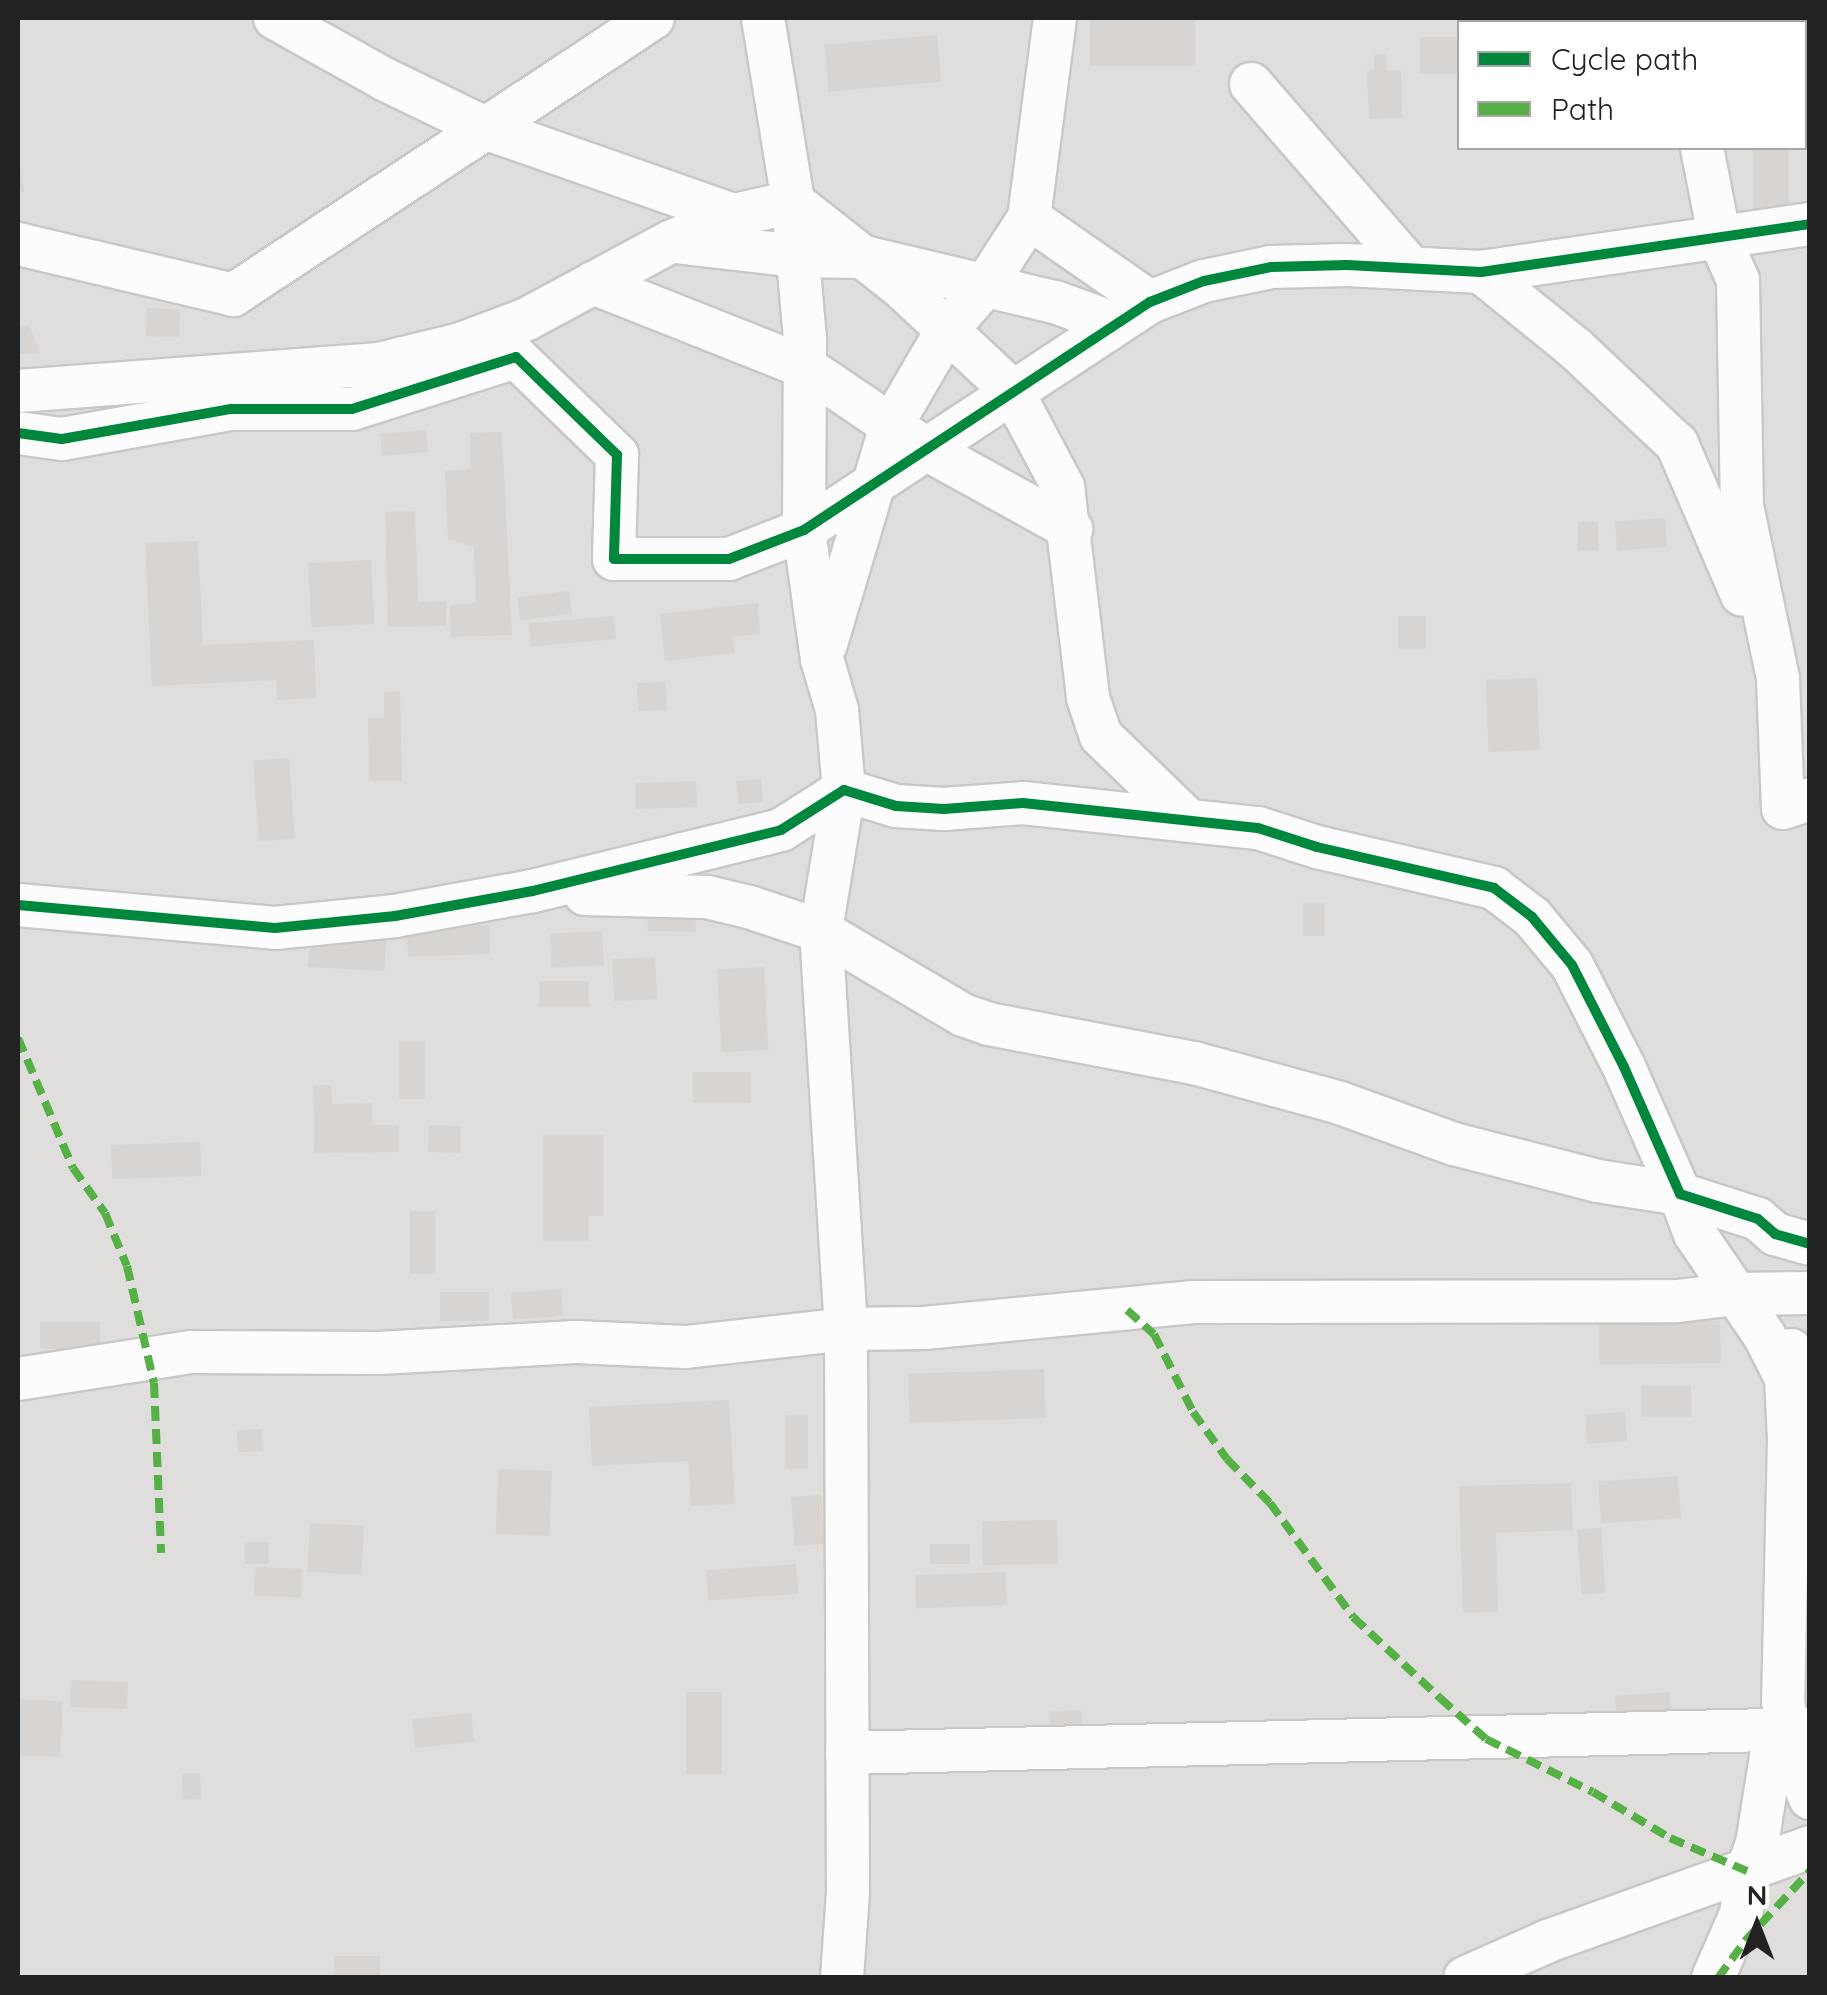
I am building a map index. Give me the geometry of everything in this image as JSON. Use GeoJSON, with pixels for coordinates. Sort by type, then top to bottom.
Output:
{"type":"FeatureCollection","features":[{"type":"Feature","properties":{"kind":"street"},"geometry":{"type":"LineString","coordinates":[[275,18],[384,80],[485,128],[734,216]]}},
{"type":"Feature","properties":{"kind":"street"},"geometry":{"type":"LineString","coordinates":[[18,244],[233,295],[653,18]]}},
{"type":"Feature","properties":{"kind":"street"},"geometry":{"type":"LineString","coordinates":[[762,18],[794,202],[805,368],[804,530],[822,659],[837,710],[844,790],[821,930],[846,1328],[848,1892],[842,1978]]}},
{"type":"Feature","properties":{"kind":"street"},"geometry":{"type":"LineString","coordinates":[[18,432],[62,439],[231,410],[352,409],[516,357],[617,455],[614,559],[729,559],[804,530],[872,485],[908,437],[946,330],[986,286],[1028,218],[1055,18]]}},
{"type":"Feature","properties":{"kind":"street"},"geometry":{"type":"LineString","coordinates":[[1251,84],[1410,267]]}},
{"type":"Feature","properties":{"kind":"street"},"geometry":{"type":"LineString","coordinates":[[1702,150],[1720,240],[1738,280],[1742,506],[1778,679],[1782,808],[1810,799]]}},
{"type":"Feature","properties":{"kind":"street"},"geometry":{"type":"LineString","coordinates":[[18,391],[379,364],[494,332],[670,242],[734,216],[794,202]]}},
{"type":"Feature","properties":{"kind":"street"},"geometry":{"type":"LineString","coordinates":[[794,202],[864,258],[1012,391],[1063,487],[1071,529],[1088,698],[1101,736],[1186,818]]}},
{"type":"Feature","properties":{"kind":"street"},"geometry":{"type":"LineString","coordinates":[[1028,218],[1132,313]]}},
{"type":"Feature","properties":{"kind":"street"},"geometry":{"type":"LineString","coordinates":[[908,437],[1012,391],[1132,313],[1204,281],[1271,267],[1410,267],[1481,272],[1810,224]]}},
{"type":"Feature","properties":{"kind":"street"},"geometry":{"type":"LineString","coordinates":[[670,242],[798,256],[864,258],[1055,302],[1132,313]]}},
{"type":"Feature","properties":{"kind":"street"},"geometry":{"type":"LineString","coordinates":[[1481,272],[1575,348],[1677,444],[1778,679]]}},
{"type":"Feature","properties":{"kind":"street"},"geometry":{"type":"LineString","coordinates":[[593,283],[805,368],[908,437],[1071,529]]}},
{"type":"Feature","properties":{"kind":"street"},"geometry":{"type":"LineString","coordinates":[[822,659],[872,485]]}},
{"type":"Feature","properties":{"kind":"street"},"geometry":{"type":"LineString","coordinates":[[18,904],[275,928],[395,916],[532,892],[781,830],[844,790],[896,806],[944,809],[1023,803],[1258,828],[1317,847],[1494,888],[1532,918],[1572,964],[1624,1066],[1695,1234],[1786,1378]]}},
{"type":"Feature","properties":{"kind":"street"},"geometry":{"type":"LineString","coordinates":[[532,892],[707,897],[821,930],[963,1015],[989,1024],[1194,1063],[1340,1104],[1454,1144],[1598,1181],[1680,1194],[1758,1218],[1792,1239],[1803,1294],[1786,1378],[1789,1440],[1782,1700],[1790,1753],[1810,1798]]}},
{"type":"Feature","properties":{"kind":"street"},"geometry":{"type":"LineString","coordinates":[[18,1379],[191,1352],[380,1353],[576,1342],[686,1347],[846,1328],[924,1328],[1195,1302],[1677,1301],[1736,1294],[1803,1294]]}},
{"type":"Feature","properties":{"kind":"street"},"geometry":{"type":"LineString","coordinates":[[1789,1440],[1810,1495]]}},
{"type":"Feature","properties":{"kind":"street"},"geometry":{"type":"LineString","coordinates":[[847,1753],[1788,1730]]}},
{"type":"Feature","properties":{"kind":"street"},"geometry":{"type":"LineString","coordinates":[[1714,1978],[1741,1914],[1747,1870],[1760,1828],[1772,1744],[1788,1730]]}},
{"type":"Feature","properties":{"kind":"street"},"geometry":{"type":"LineString","coordinates":[[1465,1978],[1548,1941],[1810,1847]]}},
{"type":"Feature","properties":{"kind":"shaded area"},"geometry":{"type":"Polygon","coordinates":[[[18,18],[1809,18],[1809,1977],[18,1977],[18,18]]]}},
{"type":"Feature","properties":{"kind":"building"},"geometry":{"type":"Polygon","coordinates":[[[1090,18],[1195,18],[1195,66],[1090,66],[1090,18]]]}},
{"type":"Feature","properties":{"kind":"building"},"geometry":{"type":"Polygon","coordinates":[[[937,35],[941,82],[829,92],[824,45],[937,35]]]}},
{"type":"Feature","properties":{"kind":"building"},"geometry":{"type":"Polygon","coordinates":[[[1420,37],[1457,37],[1457,74],[1420,74],[1420,37]]]}},
{"type":"Feature","properties":{"kind":"building"},"geometry":{"type":"Polygon","coordinates":[[[1386,54],[1387,71],[1401,70],[1402,118],[1369,119],[1367,70],[1374,69],[1374,55],[1386,54]]]}},
{"type":"Feature","properties":{"kind":"building"},"geometry":{"type":"Polygon","coordinates":[[[1753,150],[1789,150],[1789,219],[1753,219],[1753,150]]]}},
{"type":"Feature","properties":{"kind":"building"},"geometry":{"type":"Polygon","coordinates":[[[18,155],[24,192],[18,193],[18,155]]]}},
{"type":"Feature","properties":{"kind":"building"},"geometry":{"type":"Polygon","coordinates":[[[147,308],[180,309],[179,337],[146,336],[147,308]]]}},
{"type":"Feature","properties":{"kind":"building"},"geometry":{"type":"Polygon","coordinates":[[[29,325],[40,353],[18,354],[18,326],[29,325]]]}},
{"type":"Feature","properties":{"kind":"building"},"geometry":{"type":"Polygon","coordinates":[[[426,430],[428,452],[382,456],[380,434],[426,430]]]}},
{"type":"Feature","properties":{"kind":"building"},"geometry":{"type":"Polygon","coordinates":[[[502,432],[512,635],[451,637],[450,605],[476,603],[474,547],[448,539],[445,471],[471,469],[470,433],[502,432]]]}},
{"type":"Feature","properties":{"kind":"building"},"geometry":{"type":"Polygon","coordinates":[[[415,511],[418,602],[446,601],[446,626],[388,627],[385,512],[415,511]]]}},
{"type":"Feature","properties":{"kind":"building"},"geometry":{"type":"Polygon","coordinates":[[[1665,518],[1667,547],[1617,550],[1615,521],[1665,518]]]}},
{"type":"Feature","properties":{"kind":"building"},"geometry":{"type":"Polygon","coordinates":[[[1578,522],[1598,522],[1598,551],[1578,551],[1578,522]]]}},
{"type":"Feature","properties":{"kind":"building"},"geometry":{"type":"Polygon","coordinates":[[[198,541],[203,645],[314,640],[316,698],[277,700],[277,680],[152,686],[145,543],[198,541]]]}},
{"type":"Feature","properties":{"kind":"building"},"geometry":{"type":"Polygon","coordinates":[[[371,560],[374,624],[311,627],[308,563],[371,560]]]}},
{"type":"Feature","properties":{"kind":"building"},"geometry":{"type":"Polygon","coordinates":[[[569,591],[572,614],[520,620],[517,597],[569,591]]]}},
{"type":"Feature","properties":{"kind":"building"},"geometry":{"type":"Polygon","coordinates":[[[758,603],[760,634],[732,637],[735,653],[665,661],[660,614],[758,603]]]}},
{"type":"Feature","properties":{"kind":"building"},"geometry":{"type":"Polygon","coordinates":[[[614,616],[616,639],[530,646],[528,623],[614,616]]]}},
{"type":"Feature","properties":{"kind":"building"},"geometry":{"type":"Polygon","coordinates":[[[1398,616],[1426,616],[1426,649],[1398,649],[1398,616]]]}},
{"type":"Feature","properties":{"kind":"building"},"geometry":{"type":"Polygon","coordinates":[[[1537,678],[1540,750],[1489,752],[1486,680],[1537,678]]]}},
{"type":"Feature","properties":{"kind":"building"},"geometry":{"type":"Polygon","coordinates":[[[666,682],[667,710],[638,711],[637,683],[666,682]]]}},
{"type":"Feature","properties":{"kind":"building"},"geometry":{"type":"Polygon","coordinates":[[[400,691],[402,781],[369,781],[368,718],[384,718],[384,692],[400,691]]]}},
{"type":"Feature","properties":{"kind":"building"},"geometry":{"type":"Polygon","coordinates":[[[289,758],[295,839],[259,841],[253,761],[289,758]]]}},
{"type":"Feature","properties":{"kind":"building"},"geometry":{"type":"Polygon","coordinates":[[[761,779],[763,802],[738,804],[736,781],[761,779]]]}},
{"type":"Feature","properties":{"kind":"building"},"geometry":{"type":"Polygon","coordinates":[[[696,781],[697,807],[636,809],[635,783],[696,781]]]}},
{"type":"Feature","properties":{"kind":"building"},"geometry":{"type":"Polygon","coordinates":[[[1303,903],[1325,903],[1325,936],[1303,936],[1303,903]]]}},
{"type":"Feature","properties":{"kind":"building"},"geometry":{"type":"Polygon","coordinates":[[[648,906],[696,907],[696,932],[648,931],[648,906]]]}},
{"type":"Feature","properties":{"kind":"building"},"geometry":{"type":"Polygon","coordinates":[[[489,925],[490,954],[408,957],[407,928],[489,925]]]}},
{"type":"Feature","properties":{"kind":"building"},"geometry":{"type":"Polygon","coordinates":[[[602,931],[604,965],[552,968],[550,934],[602,931]]]}},
{"type":"Feature","properties":{"kind":"building"},"geometry":{"type":"Polygon","coordinates":[[[310,937],[386,941],[384,971],[308,967],[310,937]]]}},
{"type":"Feature","properties":{"kind":"building"},"geometry":{"type":"Polygon","coordinates":[[[655,957],[657,999],[614,1001],[612,959],[655,957]]]}},
{"type":"Feature","properties":{"kind":"building"},"geometry":{"type":"Polygon","coordinates":[[[764,967],[768,1050],[721,1052],[717,969],[764,967]]]}},
{"type":"Feature","properties":{"kind":"building"},"geometry":{"type":"Polygon","coordinates":[[[539,981],[589,981],[589,1007],[539,1007],[539,981]]]}},
{"type":"Feature","properties":{"kind":"building"},"geometry":{"type":"Polygon","coordinates":[[[399,1041],[425,1041],[425,1099],[399,1099],[399,1041]]]}},
{"type":"Feature","properties":{"kind":"building"},"geometry":{"type":"Polygon","coordinates":[[[693,1072],[751,1072],[751,1103],[693,1103],[693,1072]]]}},
{"type":"Feature","properties":{"kind":"building"},"geometry":{"type":"Polygon","coordinates":[[[313,1085],[331,1085],[332,1104],[372,1103],[372,1125],[399,1125],[399,1152],[314,1153],[313,1085]]]}},
{"type":"Feature","properties":{"kind":"building"},"geometry":{"type":"Polygon","coordinates":[[[429,1125],[461,1126],[460,1153],[428,1152],[429,1125]]]}},
{"type":"Feature","properties":{"kind":"building"},"geometry":{"type":"Polygon","coordinates":[[[543,1135],[603,1135],[603,1216],[589,1216],[589,1241],[543,1241],[543,1135]]]}},
{"type":"Feature","properties":{"kind":"building"},"geometry":{"type":"Polygon","coordinates":[[[200,1142],[201,1176],[112,1179],[111,1145],[200,1142]]]}},
{"type":"Feature","properties":{"kind":"building"},"geometry":{"type":"Polygon","coordinates":[[[410,1211],[435,1211],[435,1274],[410,1274],[410,1211]]]}},
{"type":"Feature","properties":{"kind":"building"},"geometry":{"type":"Polygon","coordinates":[[[561,1289],[563,1316],[513,1319],[511,1292],[561,1289]]]}},
{"type":"Feature","properties":{"kind":"building"},"geometry":{"type":"Polygon","coordinates":[[[440,1292],[489,1292],[489,1321],[440,1321],[440,1292]]]}},
{"type":"Feature","properties":{"kind":"building"},"geometry":{"type":"Polygon","coordinates":[[[1720,1321],[1721,1363],[1600,1365],[1599,1323],[1720,1321]]]}},
{"type":"Feature","properties":{"kind":"building"},"geometry":{"type":"Polygon","coordinates":[[[40,1322],[100,1322],[100,1349],[40,1349],[40,1322]]]}},
{"type":"Feature","properties":{"kind":"building"},"geometry":{"type":"Polygon","coordinates":[[[1044,1369],[1046,1418],[910,1423],[908,1374],[1044,1369]]]}},
{"type":"Feature","properties":{"kind":"building"},"geometry":{"type":"Polygon","coordinates":[[[1641,1386],[1691,1386],[1691,1417],[1641,1417],[1641,1386]]]}},
{"type":"Feature","properties":{"kind":"building"},"geometry":{"type":"Polygon","coordinates":[[[729,1400],[735,1504],[691,1506],[688,1461],[592,1466],[589,1407],[729,1400]]]}},
{"type":"Feature","properties":{"kind":"building"},"geometry":{"type":"Polygon","coordinates":[[[1625,1412],[1627,1441],[1587,1444],[1585,1415],[1625,1412]]]}},
{"type":"Feature","properties":{"kind":"building"},"geometry":{"type":"Polygon","coordinates":[[[785,1415],[808,1415],[808,1469],[785,1469],[785,1415]]]}},
{"type":"Feature","properties":{"kind":"building"},"geometry":{"type":"Polygon","coordinates":[[[262,1429],[263,1451],[238,1452],[237,1430],[262,1429]]]}},
{"type":"Feature","properties":{"kind":"building"},"geometry":{"type":"Polygon","coordinates":[[[498,1469],[552,1471],[550,1536],[496,1534],[498,1469]]]}},
{"type":"Feature","properties":{"kind":"building"},"geometry":{"type":"Polygon","coordinates":[[[1678,1476],[1681,1518],[1601,1523],[1598,1482],[1678,1476]]]}},
{"type":"Feature","properties":{"kind":"building"},"geometry":{"type":"Polygon","coordinates":[[[1571,1483],[1573,1530],[1496,1533],[1498,1612],[1463,1613],[1459,1486],[1571,1483]]]}},
{"type":"Feature","properties":{"kind":"building"},"geometry":{"type":"Polygon","coordinates":[[[821,1495],[824,1544],[794,1546],[791,1497],[821,1495]]]}},
{"type":"Feature","properties":{"kind":"building"},"geometry":{"type":"Polygon","coordinates":[[[1057,1520],[1058,1564],[983,1565],[982,1521],[1057,1520]]]}},
{"type":"Feature","properties":{"kind":"building"},"geometry":{"type":"Polygon","coordinates":[[[310,1523],[364,1526],[361,1575],[307,1572],[310,1523]]]}},
{"type":"Feature","properties":{"kind":"building"},"geometry":{"type":"Polygon","coordinates":[[[1601,1528],[1606,1593],[1582,1595],[1577,1530],[1601,1528]]]}},
{"type":"Feature","properties":{"kind":"building"},"geometry":{"type":"Polygon","coordinates":[[[245,1542],[269,1542],[269,1564],[245,1564],[245,1542]]]}},
{"type":"Feature","properties":{"kind":"building"},"geometry":{"type":"Polygon","coordinates":[[[930,1544],[970,1544],[970,1564],[930,1564],[930,1544]]]}},
{"type":"Feature","properties":{"kind":"building"},"geometry":{"type":"Polygon","coordinates":[[[796,1564],[798,1594],[708,1600],[706,1570],[796,1564]]]}},
{"type":"Feature","properties":{"kind":"building"},"geometry":{"type":"Polygon","coordinates":[[[255,1567],[302,1569],[301,1598],[254,1596],[255,1567]]]}},
{"type":"Feature","properties":{"kind":"building"},"geometry":{"type":"Polygon","coordinates":[[[1006,1572],[1007,1605],[916,1608],[915,1575],[1006,1572]]]}},
{"type":"Feature","properties":{"kind":"building"},"geometry":{"type":"Polygon","coordinates":[[[71,1680],[128,1682],[127,1709],[70,1707],[71,1680]]]}},
{"type":"Feature","properties":{"kind":"building"},"geometry":{"type":"Polygon","coordinates":[[[686,1692],[722,1692],[722,1774],[686,1774],[686,1692]]]}},
{"type":"Feature","properties":{"kind":"building"},"geometry":{"type":"Polygon","coordinates":[[[1670,1692],[1672,1720],[1617,1724],[1615,1696],[1670,1692]]]}},
{"type":"Feature","properties":{"kind":"building"},"geometry":{"type":"Polygon","coordinates":[[[18,1699],[63,1701],[60,1757],[18,1755],[18,1699]]]}},
{"type":"Feature","properties":{"kind":"building"},"geometry":{"type":"Polygon","coordinates":[[[1081,1710],[1082,1732],[1050,1734],[1049,1712],[1081,1710]]]}},
{"type":"Feature","properties":{"kind":"building"},"geometry":{"type":"Polygon","coordinates":[[[471,1713],[474,1742],[415,1748],[412,1719],[471,1713]]]}},
{"type":"Feature","properties":{"kind":"building"},"geometry":{"type":"Polygon","coordinates":[[[200,1773],[201,1799],[183,1800],[182,1774],[200,1773]]]}},
{"type":"Feature","properties":{"kind":"building"},"geometry":{"type":"Polygon","coordinates":[[[334,1956],[380,1956],[380,1978],[334,1978],[334,1956]]]}},
{"type":"Feature","properties":{"kind":"marked path"},"geometry":{"type":"LineString","coordinates":[[18,1038],[73,1168],[105,1213],[127,1266],[154,1383],[161,1553]]}},
{"type":"Feature","properties":{"kind":"marked path"},"geometry":{"type":"LineString","coordinates":[[1127,1310],[1154,1334],[1193,1412],[1227,1459],[1270,1503],[1353,1617],[1440,1698],[1486,1739],[1593,1792],[1670,1838],[1747,1871]]}},
{"type":"Feature","properties":{"kind":"marked path"},"geometry":{"type":"LineString","coordinates":[[1718,1978],[1745,1941],[1810,1871]]}},
{"type":"Feature","properties":{"kind":"cycle path"},"geometry":{"type":"LineString","coordinates":[[18,433],[62,439],[231,409],[352,409],[516,357],[617,455],[614,559],[729,559],[804,530],[1150,302],[1204,281],[1271,267],[1347,265],[1481,272],[1810,224]]}},
{"type":"Feature","properties":{"kind":"cycle path"},"geometry":{"type":"LineString","coordinates":[[18,905],[275,928],[395,916],[533,891],[781,830],[844,790],[896,806],[944,809],[1023,803],[1258,828],[1317,847],[1494,888],[1532,917],[1572,965],[1624,1067],[1680,1194],[1758,1219],[1775,1234],[1810,1244]]}}]}
